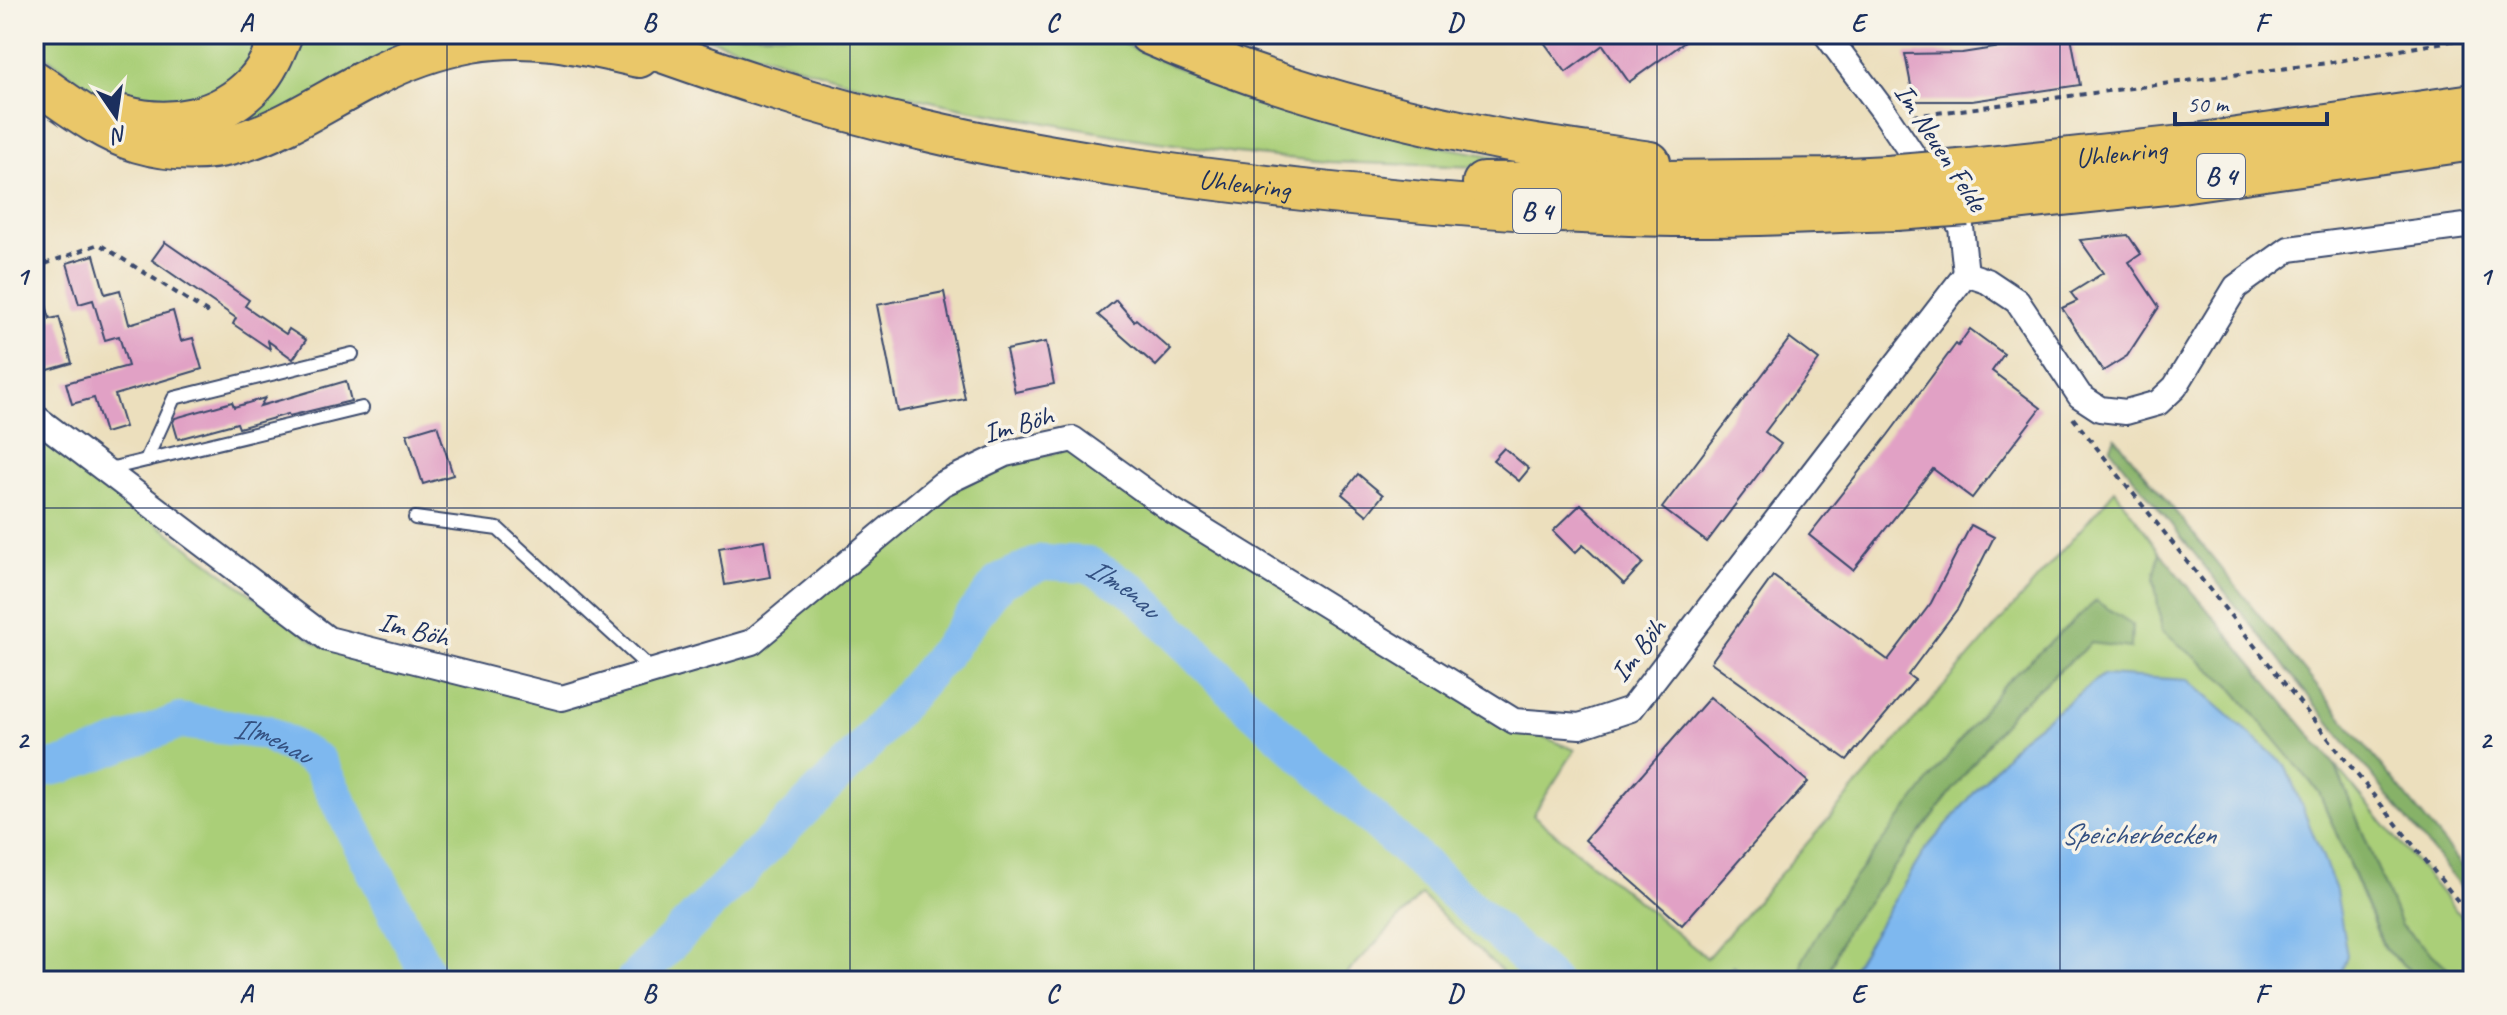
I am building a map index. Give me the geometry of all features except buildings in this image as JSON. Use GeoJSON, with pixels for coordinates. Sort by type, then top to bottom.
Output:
{"type":"FeatureCollection","features":[{"type":"Feature","properties":{"kind":"highway"},"geometry":{"type":"LineString","coordinates":[[34,63],[108,112],[150,123],[184,121],[208,114],[255,83],[272,58],[282,34]]}},
{"type":"Feature","properties":{"kind":"highway","name":"Uhlenring"},"geometry":{"type":"LineString","coordinates":[[612,34],[711,70],[920,130],[1180,177],[1403,201],[1540,211],[1676,216],[1892,193]]}},
{"type":"Feature","properties":{"kind":"highway"},"geometry":{"type":"LineString","coordinates":[[1149,34],[1259,78],[1340,102],[1498,139],[1662,164],[1829,179]]}},
{"type":"Feature","properties":{"kind":"highway"},"geometry":{"type":"LineString","coordinates":[[34,81],[102,125],[136,142],[176,150],[218,149],[260,137],[306,115],[375,75],[422,56],[470,42],[511,37],[555,38],[711,70]]}},
{"type":"Feature","properties":{"kind":"highway","name":"Uhlenring"},"geometry":{"type":"LineString","coordinates":[[1964,188],[2182,146],[2473,104]]}},
{"type":"Feature","properties":{"kind":"highway","name":"Uhlenring"},"geometry":{"type":"LineString","coordinates":[[1964,188],[2174,183],[2473,140]]}},
{"type":"Feature","properties":{"kind":"highway","name":"B 4"},"geometry":{"type":"LineString","coordinates":[[1180,177],[1506,183],[1829,179],[1892,193],[1964,188]]}},
{"type":"Feature","properties":{"kind":"street","name":"Im Neuen Felde"},"geometry":{"type":"LineString","coordinates":[[1828,37],[1882,109],[1961,227],[1966,266]]}},
{"type":"Feature","properties":{"kind":"street"},"geometry":{"type":"LineString","coordinates":[[1966,266],[2017,301],[2080,396],[2100,409],[2126,412],[2158,403],[2175,387],[2236,287],[2289,249],[2473,225]]}},
{"type":"Feature","properties":{"kind":"street","name":"Im Böh"},"geometry":{"type":"LineString","coordinates":[[34,416],[328,639],[562,698],[752,642],[942,484],[1005,454],[1073,439],[1170,509],[1514,721],[1580,726],[1631,709],[1966,266]]}},
{"type":"Feature","properties":{"kind":"lane"},"geometry":{"type":"LineString","coordinates":[[1828,37],[1863,34]]}},
{"type":"Feature","properties":{"kind":"lane"},"geometry":{"type":"LineString","coordinates":[[146,460],[174,398],[352,354]]}},
{"type":"Feature","properties":{"kind":"lane"},"geometry":{"type":"LineString","coordinates":[[105,470],[362,408]]}},
{"type":"Feature","properties":{"kind":"lane"},"geometry":{"type":"LineString","coordinates":[[415,518],[498,529],[653,671]]}},
{"type":"Feature","properties":{"kind":"path"},"geometry":{"type":"LineString","coordinates":[[1882,109],[1905,117],[2327,63],[2473,37]]}},
{"type":"Feature","properties":{"kind":"path"},"geometry":{"type":"LineString","coordinates":[[34,268],[99,244],[210,314]]}},
{"type":"Feature","properties":{"kind":"path"},"geometry":{"type":"LineString","coordinates":[[2080,396],[2070,415],[2473,920]]}},
{"type":"Feature","properties":{"kind":"green space"},"geometry":{"type":"Polygon","coordinates":[[[34,34],[271,34],[262,54],[206,102],[148,104],[118,101],[84,84],[34,46],[34,34]]]}},
{"type":"Feature","properties":{"kind":"green space"},"geometry":{"type":"Polygon","coordinates":[[[293,34],[454,34],[258,129],[173,132],[293,34]]]}},
{"type":"Feature","properties":{"kind":"green space"},"geometry":{"type":"Polygon","coordinates":[[[694,34],[1103,34],[1173,66],[1254,97],[1335,122],[1448,148],[1570,170],[1329,162],[1132,138],[967,109],[862,86],[694,34]]]}},
{"type":"Feature","properties":{"kind":"green space"},"geometry":{"type":"Polygon","coordinates":[[[34,431],[316,643],[567,705],[756,646],[944,494],[1006,466],[1070,449],[1490,714],[1575,750],[1533,815],[1707,958],[2115,490],[2160,552],[2154,578],[2162,631],[2229,684],[2319,792],[2384,949],[2422,981],[2338,981],[2347,956],[2103,675],[2021,738],[1925,850],[1849,974],[1848,981],[1825,981],[1846,930],[2013,711],[2091,643],[2096,601],[1802,962],[1801,981],[1749,981],[1734,966],[1718,981],[1512,981],[1421,895],[1340,981],[34,981],[34,431]]]}},
{"type":"Feature","properties":{"kind":"green space"},"geometry":{"type":"Polygon","coordinates":[[[2115,437],[2473,879],[2473,902],[2110,448],[2115,437]]]}},
{"type":"Feature","properties":{"kind":"green space"},"geometry":{"type":"Polygon","coordinates":[[[2160,552],[2335,765],[2401,926],[2462,981],[2422,981],[2385,949],[2319,792],[2229,684],[2162,631],[2154,578],[2160,552]]]}},
{"type":"Feature","properties":{"kind":"green space"},"geometry":{"type":"Polygon","coordinates":[[[2096,601],[2132,624],[2131,648],[2091,643],[2013,711],[1846,930],[1825,981],[1801,981],[1802,962],[1832,907],[2002,686],[2096,601]]]}},
{"type":"Feature","properties":{"kind":"green space"},"geometry":{"type":"Polygon","coordinates":[[[2335,765],[2473,931],[2473,981],[2462,981],[2401,926],[2335,765]]]}},
{"type":"Feature","properties":{"kind":"water","name":"Speicherbecken"},"geometry":{"type":"Polygon","coordinates":[[[2103,675],[2188,680],[2285,765],[2336,890],[2347,956],[2338,981],[1848,981],[1849,974],[1925,850],[2021,738],[2103,675]]]}},
{"type":"Feature","properties":{"kind":"waterway","name":"Ilmenau"},"geometry":{"type":"LineString","coordinates":[[633,981],[857,755],[944,654],[1000,581],[1043,562],[1087,564],[1134,591],[1241,699],[1551,981]]}},
{"type":"Feature","properties":{"kind":"waterway","name":"Ilmenau"},"geometry":{"type":"LineString","coordinates":[[34,771],[65,765],[180,721],[265,732],[318,761],[431,981]]}}]}
